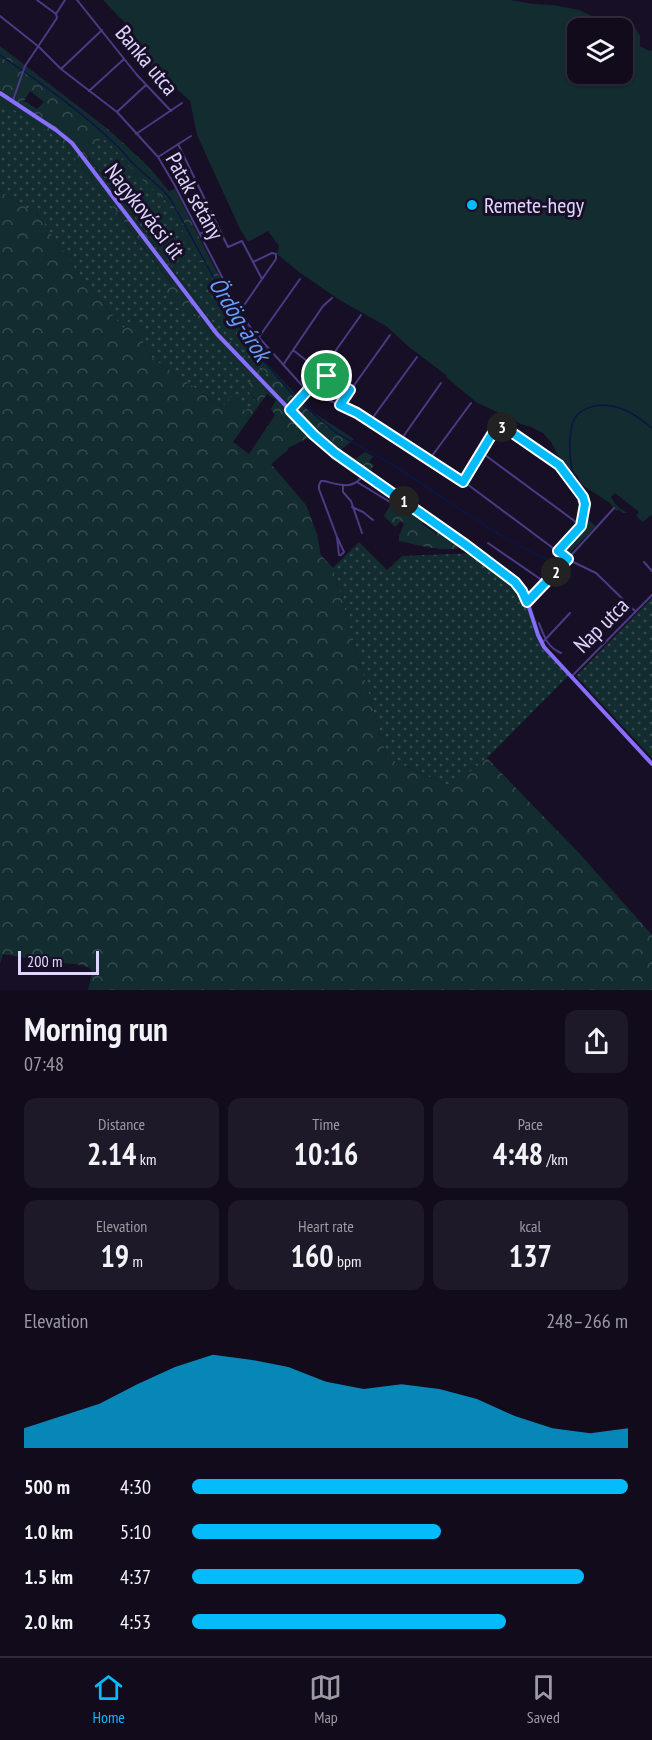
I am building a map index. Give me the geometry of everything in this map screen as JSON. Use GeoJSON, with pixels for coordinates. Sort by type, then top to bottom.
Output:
{"type":"FeatureCollection","features":[{"type":"Feature","properties":{"kind":"street"},"geometry":{"type":"LineString","coordinates":[[37,0],[56,14]]}},
{"type":"Feature","properties":{"kind":"street"},"geometry":{"type":"LineString","coordinates":[[12,101],[25,66],[57,18],[56,14],[65,0]]}},
{"type":"Feature","properties":{"kind":"street","name":"Banka utca"},"geometry":{"type":"LineString","coordinates":[[77,0],[146,85],[171,111]]}},
{"type":"Feature","properties":{"kind":"street","name":"Patak sétány"},"geometry":{"type":"LineString","coordinates":[[0,16],[39,47],[61,69],[117,112],[158,157],[240,312],[259,338],[307,391],[355,411],[463,482],[567,558],[596,573],[635,611]]}},
{"type":"Feature","properties":{"kind":"street"},"geometry":{"type":"LineString","coordinates":[[61,69],[102,30]]}},
{"type":"Feature","properties":{"kind":"street"},"geometry":{"type":"LineString","coordinates":[[89,91],[124,59]]}},
{"type":"Feature","properties":{"kind":"street"},"geometry":{"type":"LineString","coordinates":[[117,112],[146,85]]}},
{"type":"Feature","properties":{"kind":"street","name":"Nagykovácsi út"},"geometry":{"type":"LineString","coordinates":[[0,93],[72,143],[217,334],[314,435],[335,453],[515,582],[522,591],[544,641],[571,677],[652,764]]}},
{"type":"Feature","properties":{"kind":"street"},"geometry":{"type":"LineString","coordinates":[[136,134],[182,103]]}},
{"type":"Feature","properties":{"kind":"street"},"geometry":{"type":"LineString","coordinates":[[158,157],[190,136]]}},
{"type":"Feature","properties":{"kind":"street"},"geometry":{"type":"LineString","coordinates":[[178,144],[228,247],[242,241],[261,279]]}},
{"type":"Feature","properties":{"kind":"street"},"geometry":{"type":"LineString","coordinates":[[200,234],[217,225]]}},
{"type":"Feature","properties":{"kind":"street"},"geometry":{"type":"LineString","coordinates":[[240,312],[276,259],[276,254],[272,253],[254,262]]}},
{"type":"Feature","properties":{"kind":"street"},"geometry":{"type":"LineString","coordinates":[[259,338],[300,279]]}},
{"type":"Feature","properties":{"kind":"street"},"geometry":{"type":"LineString","coordinates":[[283,365],[323,306],[332,298]]}},
{"type":"Feature","properties":{"kind":"street"},"geometry":{"type":"LineString","coordinates":[[290,410],[307,391],[361,315]]}},
{"type":"Feature","properties":{"kind":"street"},"geometry":{"type":"LineString","coordinates":[[340,405],[390,335]]}},
{"type":"Feature","properties":{"kind":"street"},"geometry":{"type":"LineString","coordinates":[[293,350],[321,372],[350,390]]}},
{"type":"Feature","properties":{"kind":"street"},"geometry":{"type":"LineString","coordinates":[[370,422],[417,357]]}},
{"type":"Feature","properties":{"kind":"street"},"geometry":{"type":"LineString","coordinates":[[400,441],[441,383]]}},
{"type":"Feature","properties":{"kind":"street"},"geometry":{"type":"LineString","coordinates":[[429,460],[471,403]]}},
{"type":"Feature","properties":{"kind":"street"},"geometry":{"type":"LineString","coordinates":[[463,482],[500,419]]}},
{"type":"Feature","properties":{"kind":"street"},"geometry":{"type":"LineString","coordinates":[[494,431],[506,427],[558,464],[583,497],[585,504],[581,526],[558,551]]}},
{"type":"Feature","properties":{"kind":"street"},"geometry":{"type":"LineString","coordinates":[[481,452],[581,526]]}},
{"type":"Feature","properties":{"kind":"street"},"geometry":{"type":"LineString","coordinates":[[337,537],[339,555],[341,555],[344,552],[319,484],[324,481],[352,485],[361,478]]}},
{"type":"Feature","properties":{"kind":"street"},"geometry":{"type":"LineString","coordinates":[[357,482],[390,502]]}},
{"type":"Feature","properties":{"kind":"street"},"geometry":{"type":"LineString","coordinates":[[343,485],[343,492],[351,501],[362,533]]}},
{"type":"Feature","properties":{"kind":"street"},"geometry":{"type":"LineString","coordinates":[[352,507],[373,520]]}},
{"type":"Feature","properties":{"kind":"street"},"geometry":{"type":"LineString","coordinates":[[527,602],[614,508]]}},
{"type":"Feature","properties":{"kind":"street"},"geometry":{"type":"LineString","coordinates":[[488,543],[546,583]]}},
{"type":"Feature","properties":{"kind":"street"},"geometry":{"type":"LineString","coordinates":[[644,562],[652,571]]}},
{"type":"Feature","properties":{"kind":"street","name":"Nap utca"},"geometry":{"type":"LineString","coordinates":[[571,677],[652,595]]}},
{"type":"Feature","properties":{"kind":"street"},"geometry":{"type":"LineString","coordinates":[[544,641],[570,613]]}},
{"type":"Feature","properties":{"kind":"street"},"geometry":{"type":"LineString","coordinates":[[539,623],[544,641],[561,653]]}},
{"type":"Feature","properties":{"kind":"green space"},"geometry":{"type":"Polygon","coordinates":[[[103,0],[510,0],[579,10],[599,18],[567,18],[567,84],[633,84],[633,28],[636,29],[640,36],[640,46],[649,51],[652,50],[652,517],[651,515],[643,522],[636,516],[639,512],[615,493],[611,497],[620,508],[628,513],[616,511],[610,503],[582,485],[578,476],[571,474],[561,464],[551,442],[543,433],[476,402],[386,326],[341,301],[299,272],[277,254],[279,246],[268,231],[248,242],[197,135],[190,101],[146,61],[135,36],[103,0]]]}},
{"type":"Feature","properties":{"kind":"green space"},"geometry":{"type":"Polygon","coordinates":[[[0,46],[109,130],[148,166],[169,191],[175,189],[212,263],[253,335],[267,348],[259,355],[311,411],[354,439],[341,450],[355,459],[365,452],[373,456],[369,462],[374,465],[369,473],[337,453],[332,456],[308,438],[288,448],[271,464],[306,505],[317,534],[321,555],[333,568],[387,758],[452,787],[487,758],[579,853],[652,935],[652,990],[88,990],[92,973],[90,968],[82,965],[3,954],[0,964],[0,191],[38,215],[79,274],[123,328],[135,318],[149,333],[143,342],[153,359],[218,406],[224,405],[231,396],[245,411],[257,401],[245,387],[252,380],[231,361],[194,313],[178,308],[165,291],[173,285],[60,139],[0,101],[0,46]],[[30,91],[24,101],[37,109],[44,102],[30,91]],[[101,139],[85,153],[220,332],[270,381],[271,377],[257,363],[241,340],[168,203],[137,175],[108,141],[101,139]],[[267,394],[233,442],[249,454],[275,415],[271,409],[276,400],[267,394]]]}},
{"type":"Feature","properties":{"kind":"green space"},"geometry":{"type":"Polygon","coordinates":[[[0,101],[60,139],[231,361],[253,381],[245,387],[257,402],[245,411],[224,405],[218,406],[153,359],[143,342],[134,318],[124,329],[79,274],[38,215],[0,191],[0,101]]]}},
{"type":"Feature","properties":{"kind":"green space"},"geometry":{"type":"Polygon","coordinates":[[[101,139],[108,141],[137,175],[168,203],[241,340],[257,363],[271,377],[270,381],[220,332],[85,152],[101,139]]]}},
{"type":"Feature","properties":{"kind":"green space"},"geometry":{"type":"Polygon","coordinates":[[[394,499],[424,519],[422,524],[437,534],[440,529],[462,543],[460,548],[437,549],[399,541],[404,524],[401,521],[395,527],[384,516],[394,499]]]}},
{"type":"Feature","properties":{"kind":"green space"},"geometry":{"type":"Polygon","coordinates":[[[585,517],[596,526],[568,555],[564,552],[564,548],[583,526],[585,517]]]}},
{"type":"Feature","properties":{"kind":"green space"},"geometry":{"type":"Polygon","coordinates":[[[359,542],[387,570],[402,556],[478,553],[516,582],[529,600],[544,643],[570,674],[487,758],[452,787],[387,758],[333,568],[359,542]]]}},
{"type":"Feature","properties":{"kind":"green space"},"geometry":{"type":"Polygon","coordinates":[[[652,598],[652,758],[576,676],[652,598]]]}},
{"type":"Feature","properties":{"kind":"waterway","name":"Ördög-árok"},"geometry":{"type":"LineString","coordinates":[[0,55],[89,120],[167,195],[253,349],[294,396],[335,432],[396,467],[500,535],[549,561],[559,559],[580,534],[586,521],[589,501],[576,481],[570,450],[572,424],[581,412],[594,406],[610,406],[632,414],[652,428]]}},
{"type":"Feature","properties":{"kind":"place","name":"Remete-hegy"},"geometry":{"type":"Point","coordinates":[472,205]}},
{"type":"Feature","properties":{"kind":"route"},"geometry":{"type":"LineString","coordinates":[[321,372],[327,376],[350,390],[340,405],[357,413],[463,482],[494,431],[504,427],[558,464],[585,499],[581,526],[558,551],[568,559],[527,602],[515,582],[489,561],[335,453],[290,410],[321,372]]}}]}
